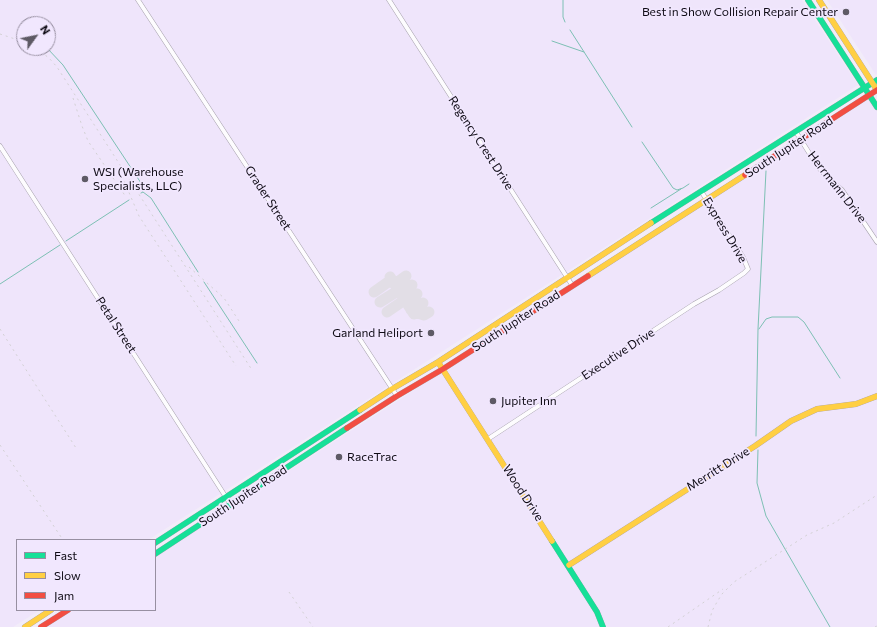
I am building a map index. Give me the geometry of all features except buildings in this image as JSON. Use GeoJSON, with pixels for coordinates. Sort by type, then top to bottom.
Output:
{"type":"FeatureCollection","features":[{"type":"Feature","properties":{"kind":"main road"},"geometry":{"type":"LineString","coordinates":[[809,0],[877,107]]}},
{"type":"Feature","properties":{"kind":"main road"},"geometry":{"type":"LineString","coordinates":[[819,0],[875,82],[877,90]]}},
{"type":"Feature","properties":{"kind":"main road","name":"South Jupiter Road"},"geometry":{"type":"LineString","coordinates":[[156,542],[392,389],[438,362],[568,279],[701,191],[875,82]]}},
{"type":"Feature","properties":{"kind":"main road","name":"South Jupiter Road"},"geometry":{"type":"LineString","coordinates":[[156,553],[397,396],[443,369],[877,90]]}},
{"type":"Feature","properties":{"kind":"main road"},"geometry":{"type":"LineString","coordinates":[[650,225],[654,232]]}},
{"type":"Feature","properties":{"kind":"main road","name":"Wood Drive"},"geometry":{"type":"LineString","coordinates":[[438,362],[569,565],[598,612],[602,627]]}},
{"type":"Feature","properties":{"kind":"main road","name":"Merritt Drive"},"geometry":{"type":"LineString","coordinates":[[569,565],[755,446],[791,421],[816,409],[856,404],[877,396]]}},
{"type":"Feature","properties":{"kind":"main road"},"geometry":{"type":"LineString","coordinates":[[175,530],[181,537]]}},
{"type":"Feature","properties":{"kind":"main road"},"geometry":{"type":"LineString","coordinates":[[25,627],[50,611]]}},
{"type":"Feature","properties":{"kind":"main road"},"geometry":{"type":"LineString","coordinates":[[41,627],[66,611]]}},
{"type":"Feature","properties":{"kind":"street","name":"Grader Street"},"geometry":{"type":"LineString","coordinates":[[138,0],[397,396]]}},
{"type":"Feature","properties":{"kind":"street","name":"Regency Crest Drive"},"geometry":{"type":"LineString","coordinates":[[389,0],[572,285]]}},
{"type":"Feature","properties":{"kind":"street","name":"Herrmann Drive"},"geometry":{"type":"LineString","coordinates":[[796,132],[818,166],[827,177],[842,190],[877,242]]}},
{"type":"Feature","properties":{"kind":"street","name":"Petal Street"},"geometry":{"type":"LineString","coordinates":[[0,146],[231,505]]}},
{"type":"Feature","properties":{"kind":"street","name":"Express Drive"},"geometry":{"type":"LineString","coordinates":[[701,191],[743,257],[748,269]]}},
{"type":"Feature","properties":{"kind":"street","name":"Executive Drive"},"geometry":{"type":"LineString","coordinates":[[488,438],[694,304],[732,281],[748,269]]}},
{"type":"Feature","properties":{"kind":"shaded area"},"geometry":{"type":"Polygon","coordinates":[[[0,0],[802,0],[858,85],[150,539],[16,539],[16,611],[38,611],[13,627],[0,627],[0,0]]]}},
{"type":"Feature","properties":{"kind":"shaded area"},"geometry":{"type":"Polygon","coordinates":[[[827,0],[877,0],[876,75],[827,0]]]}},
{"type":"Feature","properties":{"kind":"shaded area"},"geometry":{"type":"Polygon","coordinates":[[[869,97],[877,110],[877,627],[47,627],[71,611],[156,611],[156,556],[869,97]]]}},
{"type":"Feature","properties":{"kind":"waterway"},"geometry":{"type":"LineString","coordinates":[[563,0],[563,17],[565,22]]}},
{"type":"Feature","properties":{"kind":"waterway"},"geometry":{"type":"LineString","coordinates":[[570,30],[632,127]]}},
{"type":"Feature","properties":{"kind":"waterway"},"geometry":{"type":"LineString","coordinates":[[552,41],[584,52]]}},
{"type":"Feature","properties":{"kind":"waterway"},"geometry":{"type":"LineString","coordinates":[[55,56],[63,65],[141,183],[143,192],[141,193]]}},
{"type":"Feature","properties":{"kind":"waterway"},"geometry":{"type":"LineString","coordinates":[[642,142],[673,188],[677,190],[689,184]]}},
{"type":"Feature","properties":{"kind":"waterway"},"geometry":{"type":"LineString","coordinates":[[756,436],[758,329],[766,171]]}},
{"type":"Feature","properties":{"kind":"waterway"},"geometry":{"type":"LineString","coordinates":[[651,208],[681,189]]}},
{"type":"Feature","properties":{"kind":"waterway"},"geometry":{"type":"LineString","coordinates":[[143,192],[151,198],[198,272]]}},
{"type":"Feature","properties":{"kind":"waterway"},"geometry":{"type":"LineString","coordinates":[[66,241],[129,200]]}},
{"type":"Feature","properties":{"kind":"waterway"},"geometry":{"type":"LineString","coordinates":[[0,284],[60,245]]}},
{"type":"Feature","properties":{"kind":"waterway"},"geometry":{"type":"LineString","coordinates":[[204,282],[257,363]]}},
{"type":"Feature","properties":{"kind":"waterway"},"geometry":{"type":"LineString","coordinates":[[759,329],[766,319],[772,317],[798,317],[804,322],[840,378]]}},
{"type":"Feature","properties":{"kind":"waterway"},"geometry":{"type":"LineString","coordinates":[[758,450],[757,483],[766,516],[830,627]]}},
{"type":"Feature","properties":{"kind":"taxiway"},"geometry":{"type":"LineString","coordinates":[[393,283],[395,284],[406,276]]}},
{"type":"Feature","properties":{"kind":"taxiway"},"geometry":{"type":"LineString","coordinates":[[390,277],[414,314],[418,313],[424,315],[429,312]]}},
{"type":"Feature","properties":{"kind":"taxiway"},"geometry":{"type":"LineString","coordinates":[[374,292],[391,280]]}},
{"type":"Feature","properties":{"kind":"taxiway"},"geometry":{"type":"LineString","coordinates":[[399,292],[412,285]]}},
{"type":"Feature","properties":{"kind":"taxiway"},"geometry":{"type":"LineString","coordinates":[[380,302],[397,290]]}},
{"type":"Feature","properties":{"kind":"taxiway"},"geometry":{"type":"LineString","coordinates":[[405,301],[417,294]]}},
{"type":"Feature","properties":{"kind":"taxiway"},"geometry":{"type":"LineString","coordinates":[[387,312],[403,301],[403,299]]}},
{"type":"Feature","properties":{"kind":"taxiway"},"geometry":{"type":"LineString","coordinates":[[411,310],[423,303]]}},
{"type":"Feature","properties":{"kind":"railway"},"geometry":{"type":"LineString","coordinates":[[0,34],[16,39]]}},
{"type":"Feature","properties":{"kind":"railway"},"geometry":{"type":"LineString","coordinates":[[46,56],[57,67],[252,370]]}},
{"type":"Feature","properties":{"kind":"railway"},"geometry":{"type":"LineString","coordinates":[[73,98],[88,141],[126,197]]}},
{"type":"Feature","properties":{"kind":"railway"},"geometry":{"type":"LineString","coordinates":[[122,176],[139,216],[236,366]]}},
{"type":"Feature","properties":{"kind":"railway"},"geometry":{"type":"LineString","coordinates":[[189,267],[224,298],[239,321]]}},
{"type":"Feature","properties":{"kind":"railway"},"geometry":{"type":"LineString","coordinates":[[0,329],[76,448]]}},
{"type":"Feature","properties":{"kind":"railway"},"geometry":{"type":"LineString","coordinates":[[0,445],[62,539]]}},
{"type":"Feature","properties":{"kind":"railway"},"geometry":{"type":"LineString","coordinates":[[708,627],[712,611],[717,602],[722,594],[734,582],[807,535],[834,523],[877,495]]}},
{"type":"Feature","properties":{"kind":"railway"},"geometry":{"type":"LineString","coordinates":[[668,627],[723,589]]}},
{"type":"Feature","properties":{"kind":"railway"},"geometry":{"type":"LineString","coordinates":[[289,592],[313,627]]}},
{"type":"Feature","properties":{"kind":"traffic: fast"},"geometry":{"type":"LineString","coordinates":[[808,0],[877,107]]}},
{"type":"Feature","properties":{"kind":"traffic: fast"},"geometry":{"type":"LineString","coordinates":[[651,223],[877,80]]}},
{"type":"Feature","properties":{"kind":"traffic: fast"},"geometry":{"type":"LineString","coordinates":[[156,542],[360,410]]}},
{"type":"Feature","properties":{"kind":"traffic: fast"},"geometry":{"type":"LineString","coordinates":[[156,553],[347,428]]}},
{"type":"Feature","properties":{"kind":"traffic: fast"},"geometry":{"type":"LineString","coordinates":[[552,541],[597,612],[603,627]]}},
{"type":"Feature","properties":{"kind":"traffic: slow"},"geometry":{"type":"LineString","coordinates":[[819,0],[877,90]]}},
{"type":"Feature","properties":{"kind":"traffic: slow"},"geometry":{"type":"LineString","coordinates":[[588,276],[745,175]]}},
{"type":"Feature","properties":{"kind":"traffic: slow"},"geometry":{"type":"LineString","coordinates":[[360,410],[438,362],[651,223]]}},
{"type":"Feature","properties":{"kind":"traffic: slow"},"geometry":{"type":"LineString","coordinates":[[438,362],[552,541]]}},
{"type":"Feature","properties":{"kind":"traffic: slow"},"geometry":{"type":"LineString","coordinates":[[569,565],[755,446],[791,421],[817,409],[856,404],[877,396]]}},
{"type":"Feature","properties":{"kind":"traffic: slow"},"geometry":{"type":"LineString","coordinates":[[25,627],[49,611]]}},
{"type":"Feature","properties":{"kind":"traffic: jam"},"geometry":{"type":"LineString","coordinates":[[745,175],[877,90]]}},
{"type":"Feature","properties":{"kind":"traffic: jam"},"geometry":{"type":"LineString","coordinates":[[347,428],[443,369],[588,276]]}},
{"type":"Feature","properties":{"kind":"traffic: jam"},"geometry":{"type":"LineString","coordinates":[[41,627],[66,611]]}},
{"type":"Feature","properties":{"kind":"place","name":"Best in Show Collision Repair Center"},"geometry":{"type":"Point","coordinates":[846,12]}},
{"type":"Feature","properties":{"kind":"place","name":"WSI (Warehouse Specialists, LLC)"},"geometry":{"type":"Point","coordinates":[85,179]}},
{"type":"Feature","properties":{"kind":"place","name":"Garland Heliport"},"geometry":{"type":"Point","coordinates":[431,333]}},
{"type":"Feature","properties":{"kind":"place","name":"Jupiter Inn"},"geometry":{"type":"Point","coordinates":[493,401]}},
{"type":"Feature","properties":{"kind":"place","name":"RaceTrac"},"geometry":{"type":"Point","coordinates":[339,457]}}]}
